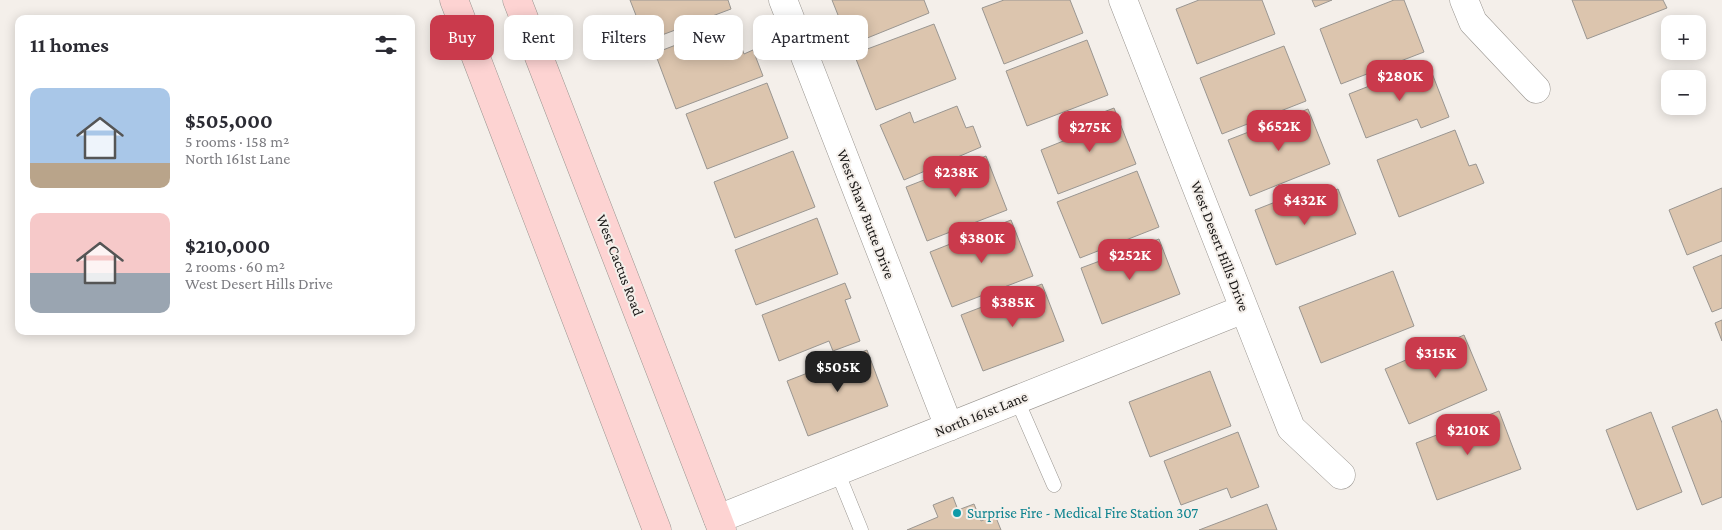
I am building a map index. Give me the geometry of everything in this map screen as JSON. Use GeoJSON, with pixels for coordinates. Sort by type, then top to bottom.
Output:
{"type":"FeatureCollection","features":[{"type":"Feature","properties":{"kind":"main road"},"geometry":{"type":"LineString","coordinates":[[454,0],[657,530]]}},
{"type":"Feature","properties":{"kind":"main road","name":"West Cactus Road"},"geometry":{"type":"LineString","coordinates":[[517,0],[720,524]]}},
{"type":"Feature","properties":{"kind":"street","name":"West Shaw Butte Drive"},"geometry":{"type":"LineString","coordinates":[[783,0],[950,427]]}},
{"type":"Feature","properties":{"kind":"street","name":"West Desert Hills Drive"},"geometry":{"type":"LineString","coordinates":[[1123,0],[1291,428],[1341,476]]}},
{"type":"Feature","properties":{"kind":"street"},"geometry":{"type":"LineString","coordinates":[[1464,0],[1473,22],[1536,89]]}},
{"type":"Feature","properties":{"kind":"street","name":"North 161st Lane"},"geometry":{"type":"LineString","coordinates":[[720,524],[837,472],[1244,309]]}},
{"type":"Feature","properties":{"kind":"lane"},"geometry":{"type":"LineString","coordinates":[[1017,400],[1054,486]]}},
{"type":"Feature","properties":{"kind":"lane"},"geometry":{"type":"LineString","coordinates":[[837,472],[861,530]]}},
{"type":"Feature","properties":{"kind":"building"},"geometry":{"type":"Polygon","coordinates":[[[630,0],[728,0],[731,9],[715,15],[674,15],[674,30],[664,34],[664,15],[636,15],[630,0]]]}},
{"type":"Feature","properties":{"kind":"building"},"geometry":{"type":"Polygon","coordinates":[[[832,0],[924,0],[929,13],[868,38],[868,15],[838,15],[832,0]]]}},
{"type":"Feature","properties":{"kind":"building"},"geometry":{"type":"Polygon","coordinates":[[[1004,0],[1070,0],[1083,33],[1004,64],[982,8],[1004,0]]]}},
{"type":"Feature","properties":{"kind":"building"},"geometry":{"type":"Polygon","coordinates":[[[1199,0],[1262,0],[1275,34],[1197,64],[1176,9],[1199,0]]]}},
{"type":"Feature","properties":{"kind":"building"},"geometry":{"type":"Polygon","coordinates":[[[1312,0],[1332,0],[1315,7],[1312,0]]]}},
{"type":"Feature","properties":{"kind":"building"},"geometry":{"type":"Polygon","coordinates":[[[1394,0],[1404,0],[1424,52],[1341,84],[1320,29],[1394,0]]]}},
{"type":"Feature","properties":{"kind":"building"},"geometry":{"type":"Polygon","coordinates":[[[1572,0],[1663,0],[1667,8],[1587,39],[1572,0]]]}},
{"type":"Feature","properties":{"kind":"building"},"geometry":{"type":"Polygon","coordinates":[[[934,24],[956,79],[876,110],[856,60],[868,60],[868,49],[934,24]]]}},
{"type":"Feature","properties":{"kind":"building"},"geometry":{"type":"Polygon","coordinates":[[[1087,40],[1108,95],[1027,126],[1006,71],[1087,40]]]}},
{"type":"Feature","properties":{"kind":"building"},"geometry":{"type":"Polygon","coordinates":[[[674,46],[674,60],[743,60],[743,51],[744,54],[753,50],[753,60],[757,60],[763,76],[676,109],[658,60],[664,60],[664,50],[674,46]]]}},
{"type":"Feature","properties":{"kind":"building"},"geometry":{"type":"Polygon","coordinates":[[[1284,46],[1306,101],[1222,134],[1200,78],[1284,46]]]}},
{"type":"Feature","properties":{"kind":"building"},"geometry":{"type":"Polygon","coordinates":[[[1428,63],[1449,117],[1421,128],[1417,119],[1366,138],[1349,94],[1428,63]]]}},
{"type":"Feature","properties":{"kind":"building"},"geometry":{"type":"Polygon","coordinates":[[[767,83],[788,138],[707,169],[686,114],[767,83]]]}},
{"type":"Feature","properties":{"kind":"building"},"geometry":{"type":"Polygon","coordinates":[[[957,106],[966,128],[973,126],[981,147],[904,180],[880,125],[910,112],[914,123],[957,106]]]}},
{"type":"Feature","properties":{"kind":"building"},"geometry":{"type":"Polygon","coordinates":[[[1114,108],[1136,164],[1058,194],[1041,150],[1088,131],[1083,120],[1114,108]]]}},
{"type":"Feature","properties":{"kind":"building"},"geometry":{"type":"Polygon","coordinates":[[[1308,109],[1330,164],[1250,196],[1228,140],[1308,109]]]}},
{"type":"Feature","properties":{"kind":"building"},"geometry":{"type":"Polygon","coordinates":[[[1455,130],[1469,166],[1476,164],[1484,183],[1399,217],[1377,160],[1455,130]]]}},
{"type":"Feature","properties":{"kind":"building"},"geometry":{"type":"Polygon","coordinates":[[[793,151],[815,207],[735,238],[714,182],[793,151]]]}},
{"type":"Feature","properties":{"kind":"building"},"geometry":{"type":"Polygon","coordinates":[[[986,156],[1007,210],[927,241],[906,187],[986,156]]]}},
{"type":"Feature","properties":{"kind":"building"},"geometry":{"type":"Polygon","coordinates":[[[1137,171],[1159,227],[1080,258],[1057,202],[1137,171]]]}},
{"type":"Feature","properties":{"kind":"building"},"geometry":{"type":"Polygon","coordinates":[[[1722,188],[1722,241],[1687,255],[1669,210],[1722,188]]]}},
{"type":"Feature","properties":{"kind":"building"},"geometry":{"type":"Polygon","coordinates":[[[1338,189],[1356,234],[1276,265],[1255,210],[1283,199],[1287,208],[1338,189]]]}},
{"type":"Feature","properties":{"kind":"building"},"geometry":{"type":"Polygon","coordinates":[[[817,218],[838,274],[756,305],[735,250],[817,218]]]}},
{"type":"Feature","properties":{"kind":"building"},"geometry":{"type":"Polygon","coordinates":[[[1011,220],[1033,276],[952,307],[930,252],[1011,220]]]}},
{"type":"Feature","properties":{"kind":"building"},"geometry":{"type":"Polygon","coordinates":[[[1159,239],[1180,294],[1102,324],[1081,268],[1159,239]]]}},
{"type":"Feature","properties":{"kind":"building"},"geometry":{"type":"Polygon","coordinates":[[[1722,255],[1722,308],[1712,312],[1693,267],[1722,255]]]}},
{"type":"Feature","properties":{"kind":"building"},"geometry":{"type":"Polygon","coordinates":[[[1393,271],[1414,326],[1321,363],[1299,307],[1393,271]]]}},
{"type":"Feature","properties":{"kind":"building"},"geometry":{"type":"Polygon","coordinates":[[[845,283],[851,298],[845,300],[860,341],[833,351],[829,341],[779,361],[762,315],[845,283]]]}},
{"type":"Feature","properties":{"kind":"building"},"geometry":{"type":"Polygon","coordinates":[[[1042,284],[1064,341],[983,371],[961,315],[1042,284]]]}},
{"type":"Feature","properties":{"kind":"building"},"geometry":{"type":"Polygon","coordinates":[[[1722,320],[1722,341],[1715,323],[1722,320]]]}},
{"type":"Feature","properties":{"kind":"building"},"geometry":{"type":"Polygon","coordinates":[[[1464,335],[1487,390],[1409,424],[1385,369],[1464,335]]]}},
{"type":"Feature","properties":{"kind":"building"},"geometry":{"type":"Polygon","coordinates":[[[867,350],[888,406],[808,436],[787,381],[867,350]]]}},
{"type":"Feature","properties":{"kind":"building"},"geometry":{"type":"Polygon","coordinates":[[[1210,371],[1231,426],[1150,457],[1129,402],[1210,371]]]}},
{"type":"Feature","properties":{"kind":"building"},"geometry":{"type":"Polygon","coordinates":[[[1717,409],[1722,423],[1722,497],[1702,505],[1672,427],[1717,409]]]}},
{"type":"Feature","properties":{"kind":"building"},"geometry":{"type":"Polygon","coordinates":[[[1499,411],[1521,469],[1437,500],[1416,443],[1499,411]]]}},
{"type":"Feature","properties":{"kind":"building"},"geometry":{"type":"Polygon","coordinates":[[[1651,412],[1682,492],[1637,510],[1606,430],[1651,412]]]}},
{"type":"Feature","properties":{"kind":"building"},"geometry":{"type":"Polygon","coordinates":[[[1238,432],[1259,487],[1231,498],[1227,488],[1181,505],[1164,461],[1238,432]]]}},
{"type":"Feature","properties":{"kind":"building","name":"Surprise Fire - Medical Fire Station 307"},"geometry":{"type":"Polygon","coordinates":[[[953,497],[958,510],[974,504],[981,521],[995,515],[1001,530],[907,530],[938,517],[933,505],[953,497]]]}},
{"type":"Feature","properties":{"kind":"building"},"geometry":{"type":"Polygon","coordinates":[[[1267,504],[1277,530],[1199,530],[1267,504]]]}},
{"type":"Feature","properties":{"kind":"place","name":"Surprise Fire - Medical Fire Station 307"},"geometry":{"type":"Point","coordinates":[957,513]}}]}
